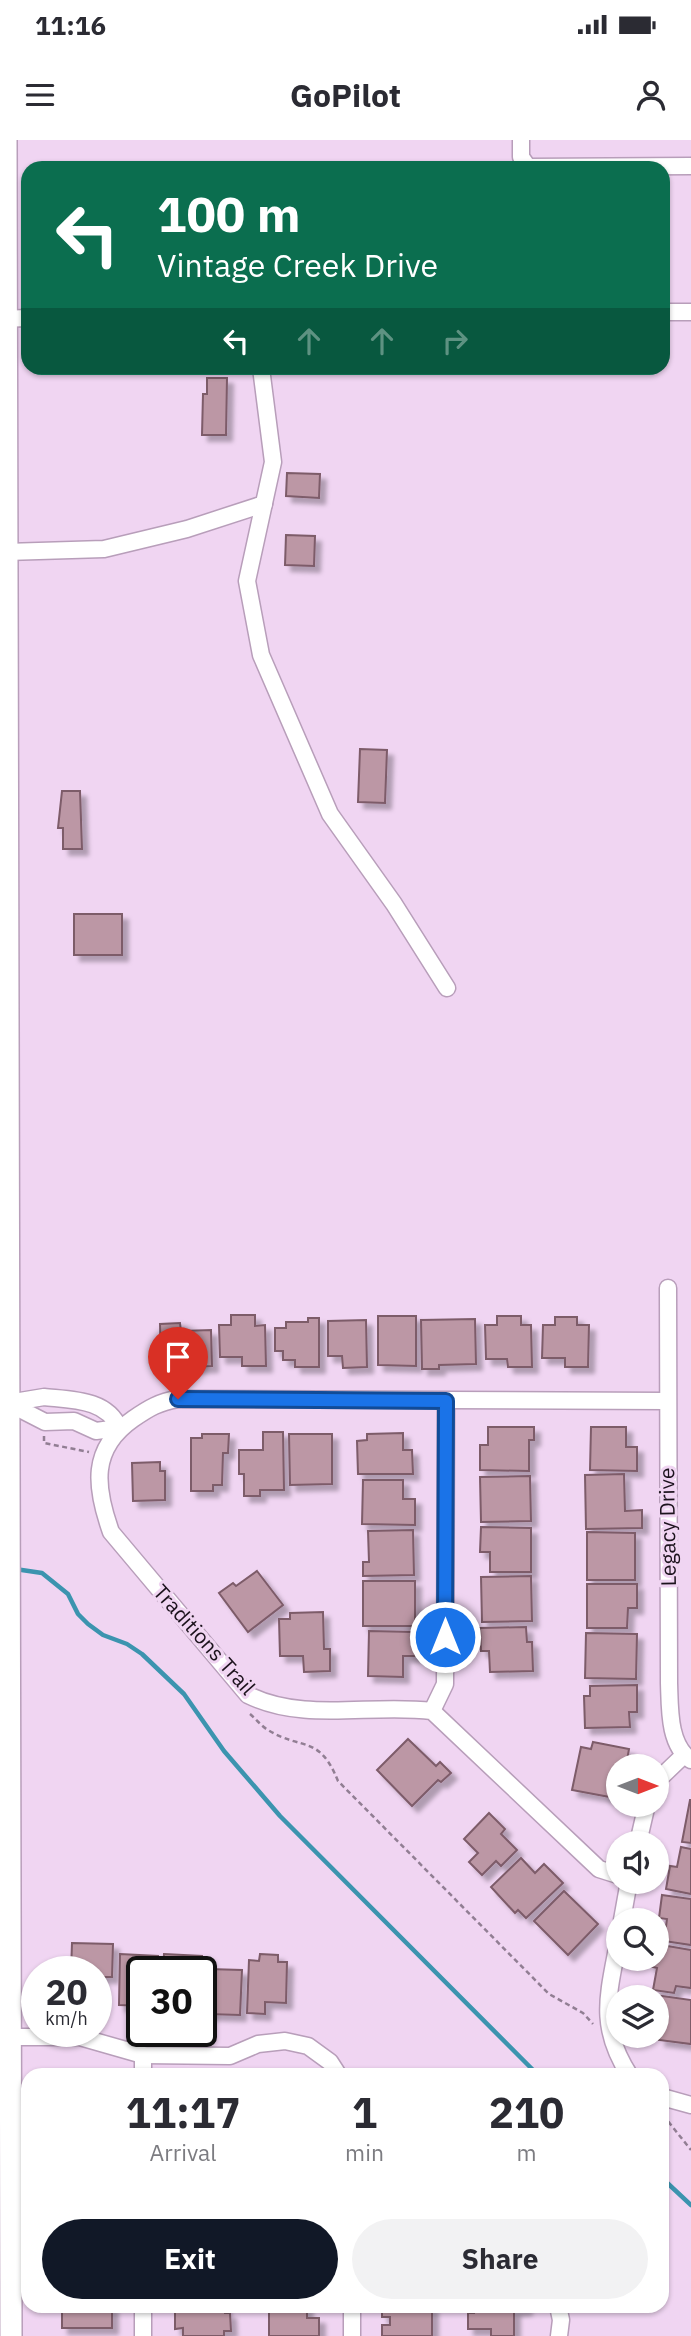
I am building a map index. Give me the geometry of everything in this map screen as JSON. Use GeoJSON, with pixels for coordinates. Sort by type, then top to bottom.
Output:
{"type":"FeatureCollection","features":[{"type":"Feature","properties":{"kind":"main road"},"geometry":{"type":"LineString","coordinates":[[6,140],[2,319],[6,552],[3,1134],[8,1403],[8,1636],[4,1697],[9,2037],[5,2177],[10,2336]]}},
{"type":"Feature","properties":{"kind":"street"},"geometry":{"type":"LineString","coordinates":[[522,140],[521,158],[523,161]]}},
{"type":"Feature","properties":{"kind":"street"},"geometry":{"type":"LineString","coordinates":[[670,166],[691,166]]}},
{"type":"Feature","properties":{"kind":"street"},"geometry":{"type":"LineString","coordinates":[[670,312],[691,312]]}},
{"type":"Feature","properties":{"kind":"street"},"geometry":{"type":"LineString","coordinates":[[2,319],[21,318]]}},
{"type":"Feature","properties":{"kind":"street"},"geometry":{"type":"LineString","coordinates":[[262,375],[273,462],[247,581],[261,655],[330,814],[394,904],[447,988]]}},
{"type":"Feature","properties":{"kind":"street"},"geometry":{"type":"LineString","coordinates":[[6,552],[104,549],[187,528],[264,504]]}},
{"type":"Feature","properties":{"kind":"street","name":"Legacy Drive"},"geometry":{"type":"LineString","coordinates":[[668,1288],[666,1401],[670,1705],[671,1727],[688,1758]]}},
{"type":"Feature","properties":{"kind":"street"},"geometry":{"type":"LineString","coordinates":[[8,1403],[44,1396],[77,1400],[113,1414],[120,1428]]}},
{"type":"Feature","properties":{"kind":"street"},"geometry":{"type":"LineString","coordinates":[[8,1403],[45,1422],[74,1421],[96,1431],[120,1428],[157,1402],[178,1399],[666,1401]]}},
{"type":"Feature","properties":{"kind":"street"},"geometry":{"type":"LineString","coordinates":[[446,1401],[445,1684],[432,1711],[599,1869],[606,1871]]}},
{"type":"Feature","properties":{"kind":"street","name":"Traditions Trail"},"geometry":{"type":"LineString","coordinates":[[120,1428],[104,1450],[98,1478],[100,1502],[111,1532],[248,1695],[266,1704],[290,1710],[432,1711]]}},
{"type":"Feature","properties":{"kind":"street"},"geometry":{"type":"LineString","coordinates":[[669,1771],[688,1758]]}},
{"type":"Feature","properties":{"kind":"street"},"geometry":{"type":"LineString","coordinates":[[613,1971],[607,2004],[607,2028],[615,2052],[625,2068]]}},
{"type":"Feature","properties":{"kind":"street"},"geometry":{"type":"LineString","coordinates":[[9,2037],[80,2037],[144,2055],[230,2056],[258,2044],[285,2041],[308,2046],[334,2068]]}},
{"type":"Feature","properties":{"kind":"street"},"geometry":{"type":"LineString","coordinates":[[144,2055],[144,2068]]}},
{"type":"Feature","properties":{"kind":"street"},"geometry":{"type":"LineString","coordinates":[[669,2099],[691,2105]]}},
{"type":"Feature","properties":{"kind":"street"},"geometry":{"type":"LineString","coordinates":[[143,2313],[143,2336]]}},
{"type":"Feature","properties":{"kind":"street"},"geometry":{"type":"LineString","coordinates":[[352,2313],[352,2336]]}},
{"type":"Feature","properties":{"kind":"street"},"geometry":{"type":"LineString","coordinates":[[559,2336],[560,2313]]}},
{"type":"Feature","properties":{"kind":"path"},"geometry":{"type":"LineString","coordinates":[[45,1422],[44,1443],[89,1451],[86,1462]]}},
{"type":"Feature","properties":{"kind":"path"},"geometry":{"type":"LineString","coordinates":[[241,1706],[268,1730],[313,1747],[323,1754],[338,1781],[549,1994],[592,2021],[595,2034]]}},
{"type":"Feature","properties":{"kind":"path"},"geometry":{"type":"LineString","coordinates":[[669,2122],[691,2150]]}},
{"type":"Feature","properties":{"kind":"building"},"geometry":{"type":"Polygon","coordinates":[[[207,378],[227,378],[226,435],[202,435],[203,394],[207,394],[207,378]]]}},
{"type":"Feature","properties":{"kind":"building"},"geometry":{"type":"Polygon","coordinates":[[[287,473],[320,474],[319,498],[286,496],[287,473]]]}},
{"type":"Feature","properties":{"kind":"building"},"geometry":{"type":"Polygon","coordinates":[[[286,535],[315,536],[314,566],[285,565],[286,535]]]}},
{"type":"Feature","properties":{"kind":"building"},"geometry":{"type":"Polygon","coordinates":[[[360,749],[387,750],[385,803],[358,802],[360,749]]]}},
{"type":"Feature","properties":{"kind":"building"},"geometry":{"type":"Polygon","coordinates":[[[62,791],[80,791],[82,849],[63,849],[63,828],[58,828],[62,791]]]}},
{"type":"Feature","properties":{"kind":"building"},"geometry":{"type":"Polygon","coordinates":[[[74,914],[122,914],[122,955],[74,955],[74,914]]]}},
{"type":"Feature","properties":{"kind":"building"},"geometry":{"type":"Polygon","coordinates":[[[231,1315],[255,1315],[255,1326],[265,1325],[266,1366],[242,1366],[242,1357],[220,1357],[219,1325],[231,1325],[231,1315]]]}},
{"type":"Feature","properties":{"kind":"building"},"geometry":{"type":"Polygon","coordinates":[[[378,1316],[416,1316],[416,1366],[378,1365],[378,1316]]]}},
{"type":"Feature","properties":{"kind":"building"},"geometry":{"type":"Polygon","coordinates":[[[497,1316],[521,1316],[521,1325],[531,1325],[532,1367],[508,1367],[507,1359],[486,1359],[485,1325],[497,1325],[497,1316]]]}},
{"type":"Feature","properties":{"kind":"building"},"geometry":{"type":"Polygon","coordinates":[[[555,1317],[577,1317],[577,1325],[589,1325],[588,1367],[565,1367],[565,1358],[542,1358],[543,1325],[555,1325],[555,1317]]]}},
{"type":"Feature","properties":{"kind":"building"},"geometry":{"type":"Polygon","coordinates":[[[308,1318],[319,1318],[319,1367],[295,1367],[295,1360],[283,1360],[283,1351],[275,1351],[275,1328],[286,1328],[286,1322],[308,1322],[308,1318]]]}},
{"type":"Feature","properties":{"kind":"building"},"geometry":{"type":"Polygon","coordinates":[[[475,1319],[476,1364],[439,1365],[439,1369],[422,1369],[421,1320],[475,1319]]]}},
{"type":"Feature","properties":{"kind":"building"},"geometry":{"type":"Polygon","coordinates":[[[366,1320],[367,1367],[343,1368],[342,1356],[328,1356],[328,1321],[366,1320]]]}},
{"type":"Feature","properties":{"kind":"building"},"geometry":{"type":"Polygon","coordinates":[[[180,1323],[181,1331],[211,1330],[212,1366],[161,1369],[160,1324],[180,1323]]]}},
{"type":"Feature","properties":{"kind":"building"},"geometry":{"type":"Polygon","coordinates":[[[488,1427],[534,1427],[534,1440],[529,1440],[529,1471],[480,1470],[480,1445],[488,1445],[488,1427]]]}},
{"type":"Feature","properties":{"kind":"building"},"geometry":{"type":"Polygon","coordinates":[[[591,1427],[626,1427],[626,1447],[637,1447],[637,1471],[590,1470],[591,1427]]]}},
{"type":"Feature","properties":{"kind":"building"},"geometry":{"type":"Polygon","coordinates":[[[263,1432],[283,1432],[284,1490],[260,1490],[260,1496],[244,1496],[244,1474],[239,1474],[239,1450],[263,1450],[263,1432]]]}},
{"type":"Feature","properties":{"kind":"building"},"geometry":{"type":"Polygon","coordinates":[[[403,1433],[403,1450],[412,1450],[413,1474],[358,1474],[357,1441],[367,1440],[367,1434],[403,1433]]]}},
{"type":"Feature","properties":{"kind":"building"},"geometry":{"type":"Polygon","coordinates":[[[202,1434],[229,1434],[228,1453],[223,1453],[222,1485],[213,1485],[213,1491],[191,1491],[191,1438],[202,1438],[202,1434]]]}},
{"type":"Feature","properties":{"kind":"building"},"geometry":{"type":"Polygon","coordinates":[[[289,1434],[332,1434],[332,1484],[290,1485],[289,1434]]]}},
{"type":"Feature","properties":{"kind":"building"},"geometry":{"type":"Polygon","coordinates":[[[160,1462],[160,1471],[165,1471],[165,1500],[133,1501],[132,1463],[160,1462]]]}},
{"type":"Feature","properties":{"kind":"building"},"geometry":{"type":"Polygon","coordinates":[[[624,1474],[625,1511],[642,1510],[642,1528],[586,1529],[585,1475],[624,1474]]]}},
{"type":"Feature","properties":{"kind":"building"},"geometry":{"type":"Polygon","coordinates":[[[530,1476],[531,1521],[481,1522],[480,1477],[530,1476]]]}},
{"type":"Feature","properties":{"kind":"building"},"geometry":{"type":"Polygon","coordinates":[[[363,1480],[403,1480],[403,1499],[415,1499],[415,1525],[362,1524],[363,1480]]]}},
{"type":"Feature","properties":{"kind":"building"},"geometry":{"type":"Polygon","coordinates":[[[481,1527],[531,1528],[531,1572],[490,1572],[490,1552],[480,1552],[481,1527]]]}},
{"type":"Feature","properties":{"kind":"building"},"geometry":{"type":"Polygon","coordinates":[[[413,1530],[414,1575],[363,1576],[363,1562],[369,1562],[368,1531],[413,1530]]]}},
{"type":"Feature","properties":{"kind":"building"},"geometry":{"type":"Polygon","coordinates":[[[587,1532],[635,1533],[635,1580],[587,1580],[587,1532]]]}},
{"type":"Feature","properties":{"kind":"building"},"geometry":{"type":"Polygon","coordinates":[[[257,1571],[283,1605],[248,1632],[219,1593],[233,1583],[236,1586],[257,1571]]]}},
{"type":"Feature","properties":{"kind":"building"},"geometry":{"type":"Polygon","coordinates":[[[531,1576],[532,1621],[482,1622],[481,1577],[531,1576]]]}},
{"type":"Feature","properties":{"kind":"building"},"geometry":{"type":"Polygon","coordinates":[[[363,1581],[415,1581],[415,1626],[363,1626],[363,1581]]]}},
{"type":"Feature","properties":{"kind":"building"},"geometry":{"type":"Polygon","coordinates":[[[587,1584],[637,1584],[637,1608],[628,1608],[627,1628],[587,1628],[587,1584]]]}},
{"type":"Feature","properties":{"kind":"building"},"geometry":{"type":"Polygon","coordinates":[[[323,1612],[324,1649],[330,1649],[330,1671],[304,1672],[303,1656],[280,1656],[279,1619],[290,1619],[290,1613],[323,1612]]]}},
{"type":"Feature","properties":{"kind":"building"},"geometry":{"type":"Polygon","coordinates":[[[526,1627],[527,1642],[532,1642],[533,1671],[490,1672],[489,1651],[481,1651],[480,1628],[526,1627]]]}},
{"type":"Feature","properties":{"kind":"building"},"geometry":{"type":"Polygon","coordinates":[[[369,1631],[415,1632],[415,1656],[403,1656],[403,1677],[368,1676],[369,1631]]]}},
{"type":"Feature","properties":{"kind":"building"},"geometry":{"type":"Polygon","coordinates":[[[586,1633],[637,1634],[636,1679],[585,1678],[586,1633]]]}},
{"type":"Feature","properties":{"kind":"building"},"geometry":{"type":"Polygon","coordinates":[[[637,1685],[637,1712],[629,1712],[630,1727],[585,1728],[584,1696],[590,1696],[590,1686],[637,1685]]]}},
{"type":"Feature","properties":{"kind":"building"},"geometry":{"type":"Polygon","coordinates":[[[408,1739],[436,1766],[440,1762],[451,1773],[441,1782],[438,1780],[412,1806],[377,1770],[408,1739]]]}},
{"type":"Feature","properties":{"kind":"building"},"geometry":{"type":"Polygon","coordinates":[[[593,1742],[629,1749],[628,1754],[606,1754],[606,1796],[572,1790],[581,1747],[591,1749],[593,1742]]]}},
{"type":"Feature","properties":{"kind":"building"},"geometry":{"type":"Polygon","coordinates":[[[691,1800],[691,1843],[682,1842],[691,1800]]]}},
{"type":"Feature","properties":{"kind":"building"},"geometry":{"type":"Polygon","coordinates":[[[489,1813],[505,1829],[501,1834],[517,1850],[501,1866],[496,1861],[482,1875],[469,1862],[478,1853],[464,1839],[489,1813]]]}},
{"type":"Feature","properties":{"kind":"building"},"geometry":{"type":"Polygon","coordinates":[[[681,1847],[691,1849],[691,1894],[669,1890],[670,1866],[677,1867],[681,1847]]]}},
{"type":"Feature","properties":{"kind":"building"},"geometry":{"type":"Polygon","coordinates":[[[521,1858],[535,1873],[544,1864],[563,1883],[526,1918],[518,1910],[515,1913],[491,1887],[521,1858]]]}},
{"type":"Feature","properties":{"kind":"building"},"geometry":{"type":"Polygon","coordinates":[[[564,1891],[598,1924],[568,1955],[534,1921],[564,1891]]]}},
{"type":"Feature","properties":{"kind":"building"},"geometry":{"type":"Polygon","coordinates":[[[662,1895],[691,1899],[691,1945],[669,1942],[669,1908],[660,1908],[662,1895]]]}},
{"type":"Feature","properties":{"kind":"building"},"geometry":{"type":"Polygon","coordinates":[[[72,1943],[113,1944],[112,1977],[112,1956],[72,1956],[72,1943]]]}},
{"type":"Feature","properties":{"kind":"building"},"geometry":{"type":"Polygon","coordinates":[[[669,1946],[691,1950],[691,1988],[676,1986],[674,1993],[669,1992],[669,1985],[654,1985],[656,1971],[669,1971],[669,1946]]]}},
{"type":"Feature","properties":{"kind":"building"},"geometry":{"type":"Polygon","coordinates":[[[120,1954],[158,1956],[126,1956],[126,2005],[119,2005],[120,1954]]]}},
{"type":"Feature","properties":{"kind":"building"},"geometry":{"type":"Polygon","coordinates":[[[164,1954],[202,1956],[164,1956],[164,1954]]]}},
{"type":"Feature","properties":{"kind":"building"},"geometry":{"type":"Polygon","coordinates":[[[260,1954],[278,1955],[278,1962],[287,1962],[286,2003],[265,2002],[265,2014],[247,2013],[249,1960],[259,1961],[260,1954]]]}},
{"type":"Feature","properties":{"kind":"building"},"geometry":{"type":"Polygon","coordinates":[[[217,1969],[242,1970],[240,2015],[217,2014],[217,1969]]]}},
{"type":"Feature","properties":{"kind":"building"},"geometry":{"type":"Polygon","coordinates":[[[669,1997],[691,2000],[691,2044],[669,2041],[669,1997]]]}},
{"type":"Feature","properties":{"kind":"building"},"geometry":{"type":"Polygon","coordinates":[[[62,2313],[112,2313],[112,2328],[62,2328],[62,2313]]]}},
{"type":"Feature","properties":{"kind":"building"},"geometry":{"type":"Polygon","coordinates":[[[175,2313],[230,2313],[231,2331],[224,2331],[224,2336],[183,2336],[183,2328],[175,2329],[175,2313]]]}},
{"type":"Feature","properties":{"kind":"building"},"geometry":{"type":"Polygon","coordinates":[[[269,2313],[307,2313],[307,2318],[319,2318],[319,2336],[269,2336],[269,2313]]]}},
{"type":"Feature","properties":{"kind":"building"},"geometry":{"type":"Polygon","coordinates":[[[382,2313],[432,2313],[432,2336],[382,2336],[382,2325],[390,2325],[390,2317],[382,2317],[382,2313]]]}},
{"type":"Feature","properties":{"kind":"building"},"geometry":{"type":"Polygon","coordinates":[[[468,2313],[514,2313],[514,2336],[491,2336],[491,2329],[468,2329],[468,2313]]]}},
{"type":"Feature","properties":{"kind":"waterway"},"geometry":{"type":"LineString","coordinates":[[15,1569],[42,1573],[68,1594],[78,1614],[88,1624],[103,1635],[127,1644],[142,1654],[184,1694],[224,1751],[280,1816],[531,2068]]}},
{"type":"Feature","properties":{"kind":"waterway"},"geometry":{"type":"LineString","coordinates":[[669,2185],[691,2205]]}},
{"type":"Feature","properties":{"kind":"route"},"geometry":{"type":"LineString","coordinates":[[178,1399],[446,1401],[445,1637]]}}]}
